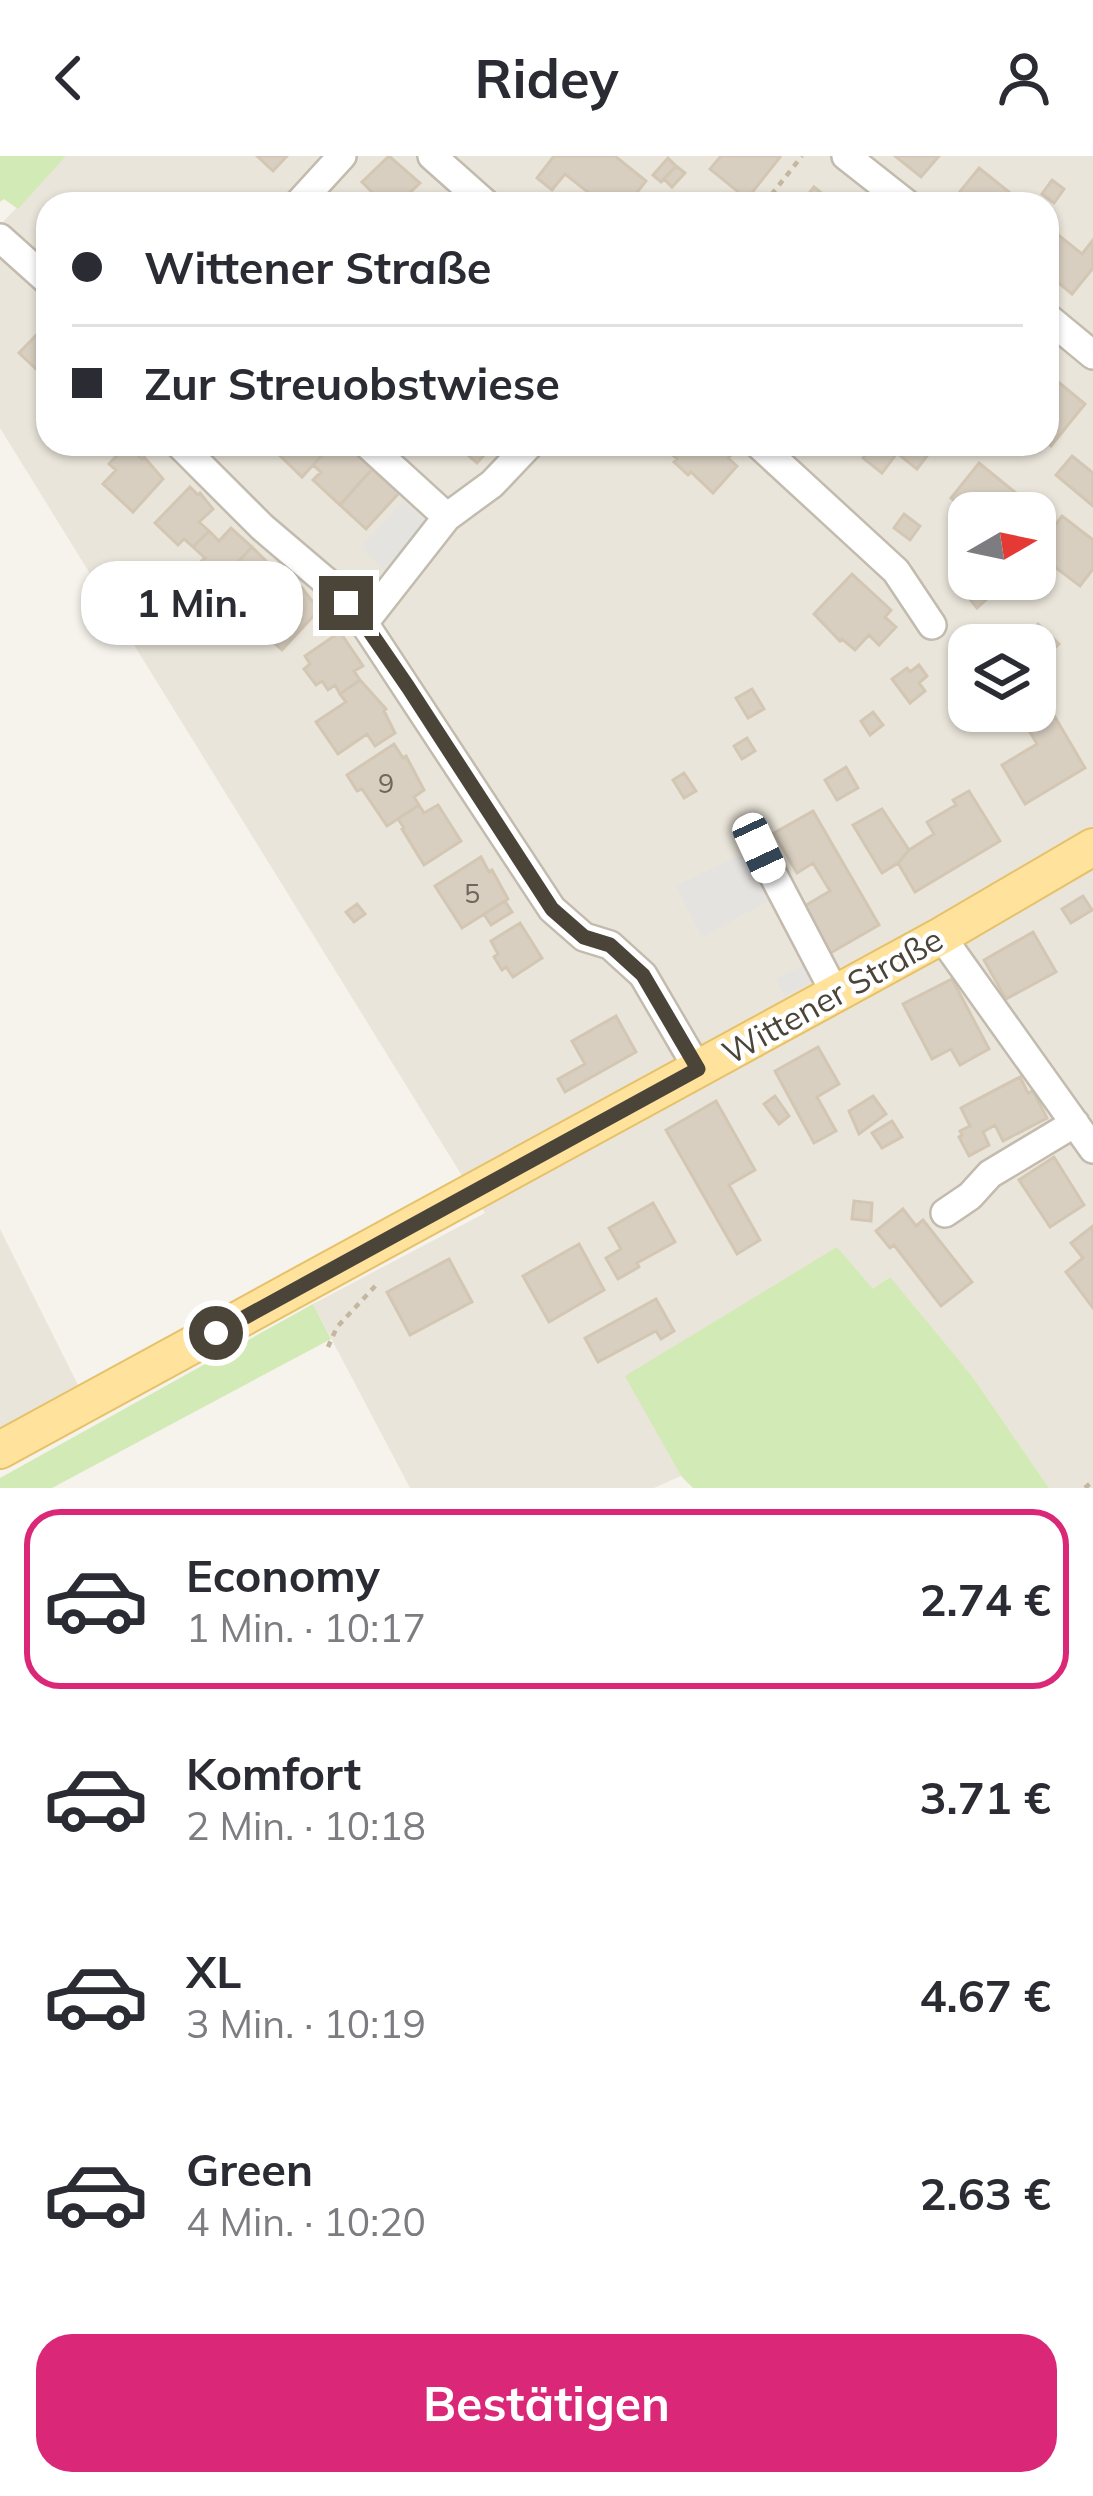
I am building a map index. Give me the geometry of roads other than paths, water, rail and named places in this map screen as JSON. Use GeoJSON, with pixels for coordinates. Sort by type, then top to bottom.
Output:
{"type":"FeatureCollection","features":[{"type":"Feature","properties":{"kind":"main road","name":"Wittener Straße"},"geometry":{"type":"LineString","coordinates":[[0,1450],[941,936],[1093,847]]}},
{"type":"Feature","properties":{"kind":"street"},"geometry":{"type":"LineString","coordinates":[[309,192],[342,156]]}},
{"type":"Feature","properties":{"kind":"street"},"geometry":{"type":"LineString","coordinates":[[432,156],[472,192]]}},
{"type":"Feature","properties":{"kind":"street"},"geometry":{"type":"LineString","coordinates":[[846,156],[892,192]]}},
{"type":"Feature","properties":{"kind":"street"},"geometry":{"type":"LineString","coordinates":[[0,238],[36,270]]}},
{"type":"Feature","properties":{"kind":"street"},"geometry":{"type":"LineString","coordinates":[[1059,327],[1093,355]]}},
{"type":"Feature","properties":{"kind":"street"},"geometry":{"type":"LineString","coordinates":[[191,456],[262,527],[329,584],[364,623],[552,909],[584,937],[610,945],[643,975],[698,1069]]}},
{"type":"Feature","properties":{"kind":"street"},"geometry":{"type":"LineString","coordinates":[[381,456],[447,518]]}},
{"type":"Feature","properties":{"kind":"street"},"geometry":{"type":"LineString","coordinates":[[364,623],[447,518],[492,484],[519,456]]}},
{"type":"Feature","properties":{"kind":"street"},"geometry":{"type":"LineString","coordinates":[[771,456],[896,571],[932,626]]}},
{"type":"Feature","properties":{"kind":"street"},"geometry":{"type":"LineString","coordinates":[[759,848],[836,993]]}},
{"type":"Feature","properties":{"kind":"street"},"geometry":{"type":"LineString","coordinates":[[941,936],[1093,1149]]}},
{"type":"Feature","properties":{"kind":"street"},"geometry":{"type":"LineString","coordinates":[[945,1214],[990,1174],[1075,1123]]}}]}
